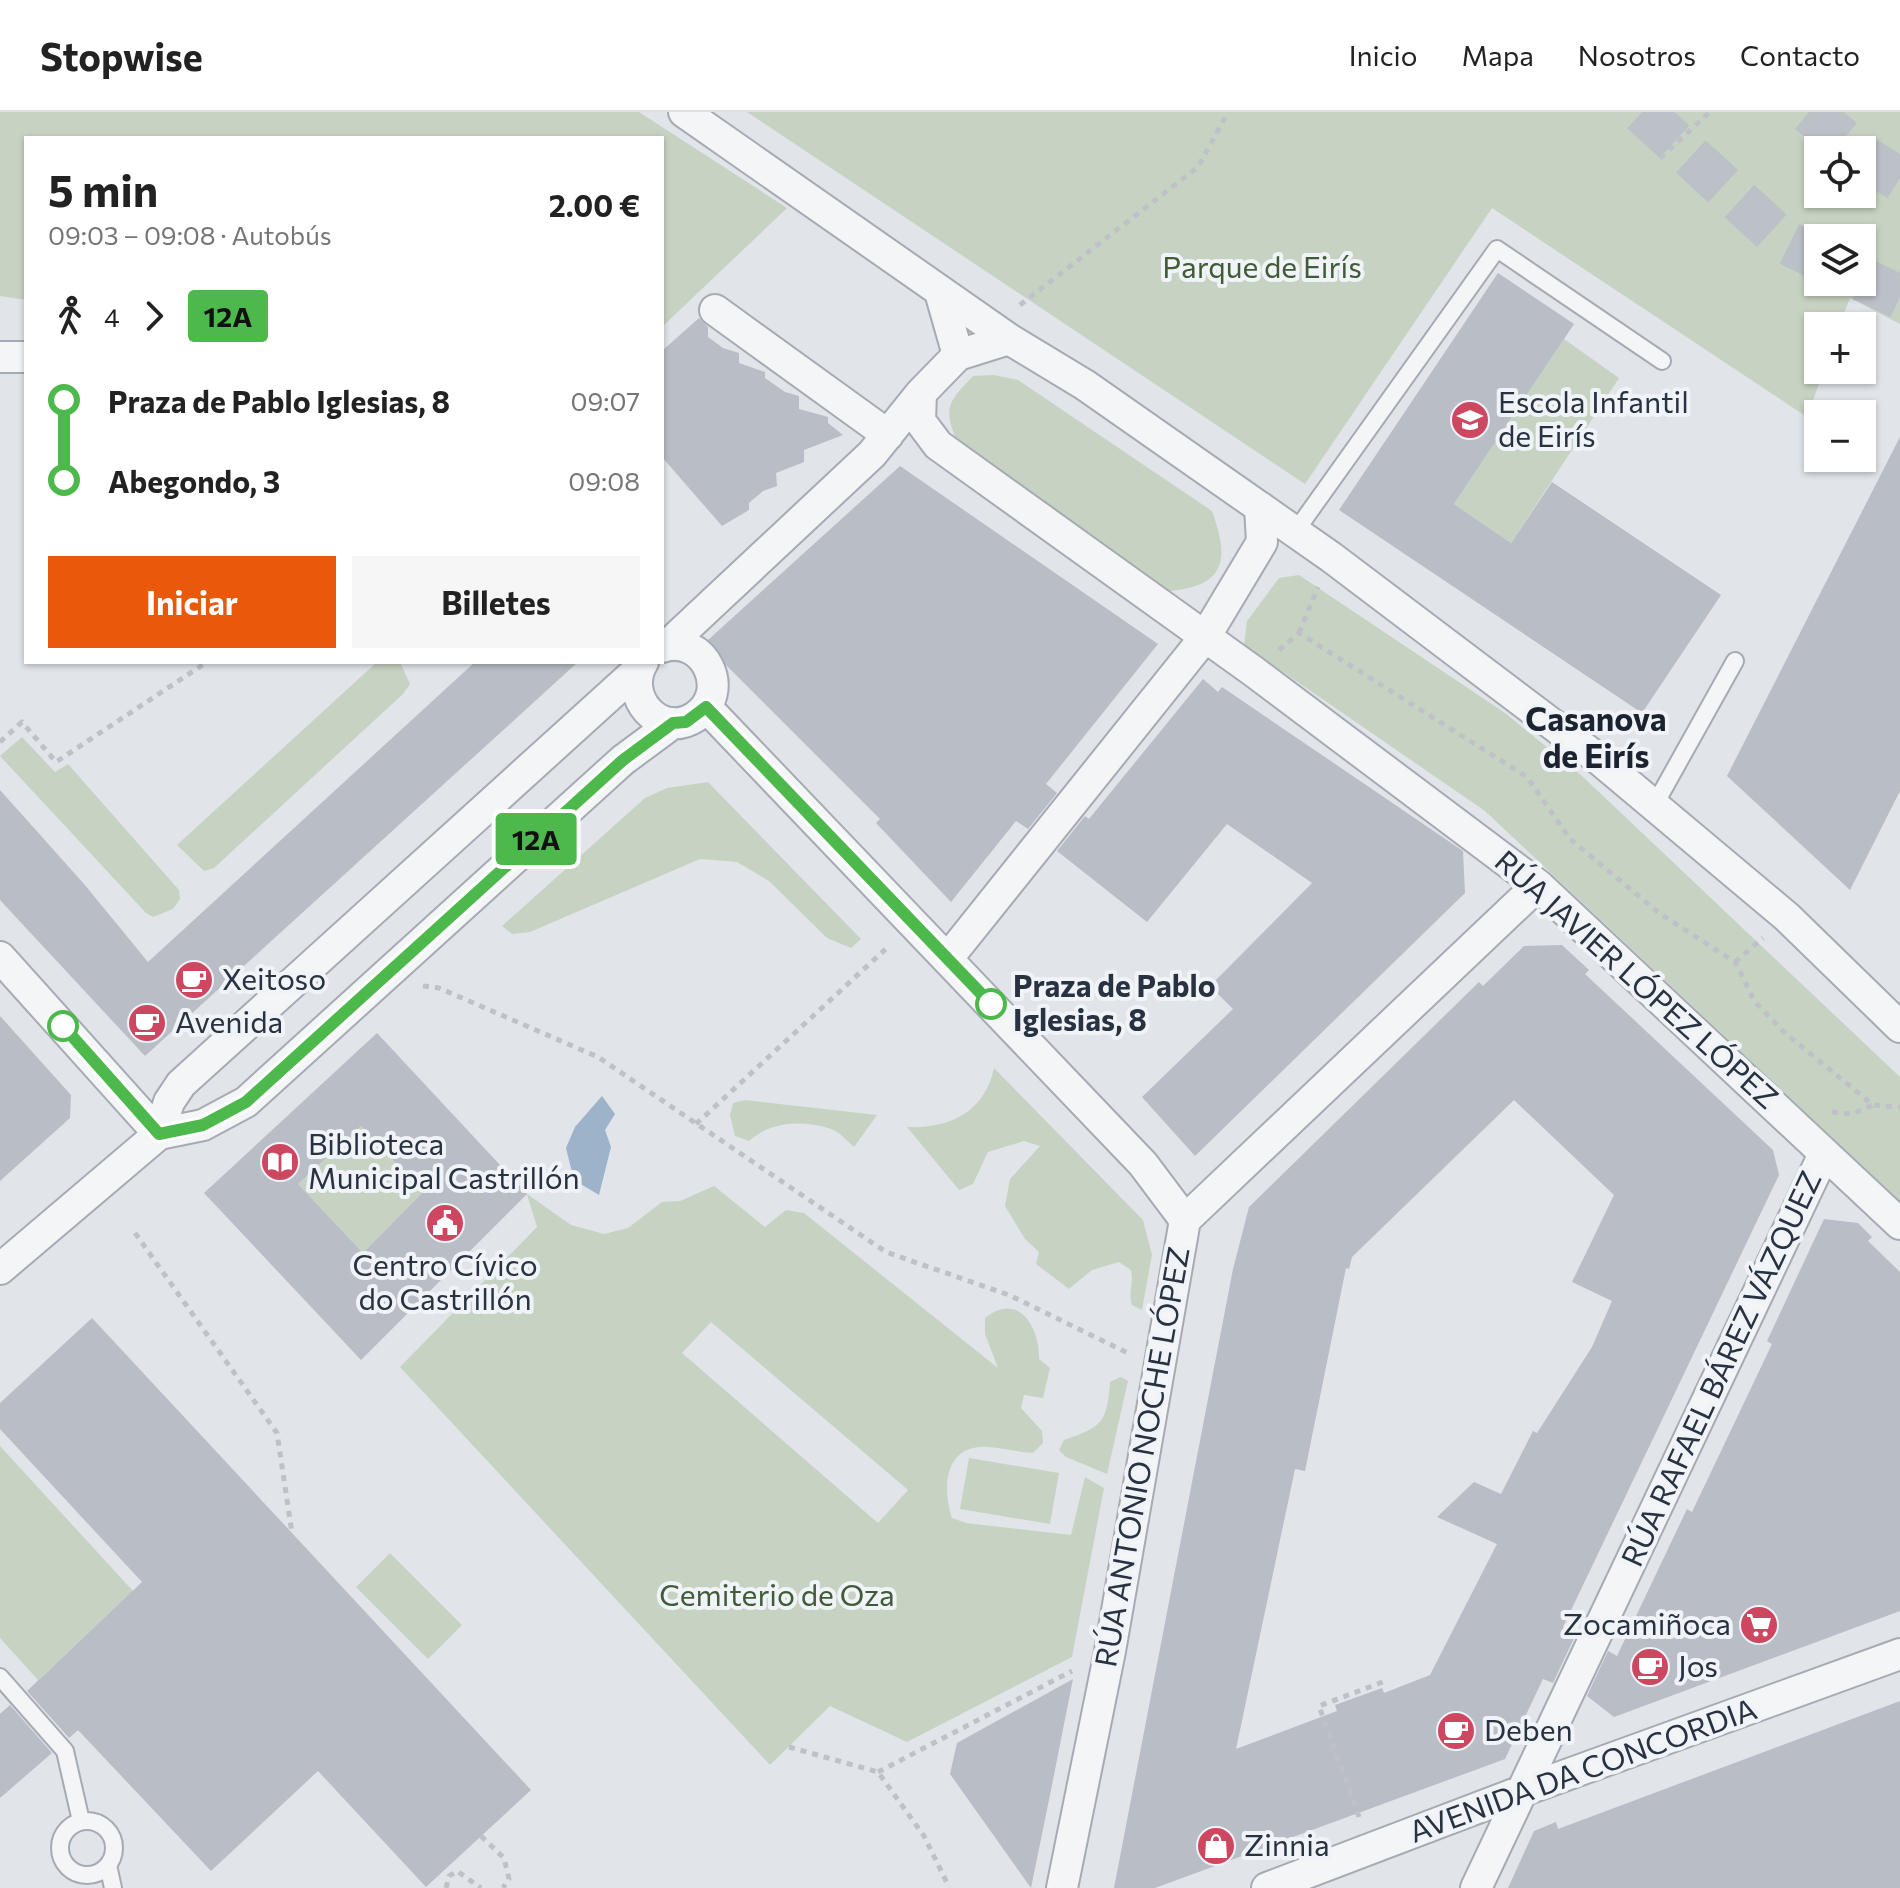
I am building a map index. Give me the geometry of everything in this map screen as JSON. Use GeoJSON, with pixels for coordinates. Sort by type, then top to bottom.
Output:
{"type":"FeatureCollection","features":[{"type":"Feature","properties":{"kind":"street"},"geometry":{"type":"LineString","coordinates":[[684,112],[940,292],[1011,325],[1085,385],[1295,532],[1589,751],[1787,917],[1900,1025]]}},
{"type":"Feature","properties":{"kind":"street"},"geometry":{"type":"LineString","coordinates":[[940,292],[958,355]]}},
{"type":"Feature","properties":{"kind":"street"},"geometry":{"type":"LineString","coordinates":[[715,310],[888,435]]}},
{"type":"Feature","properties":{"kind":"street"},"geometry":{"type":"LineString","coordinates":[[665,646],[888,435],[921,393],[958,355],[1011,325]]}},
{"type":"Feature","properties":{"kind":"street"},"geometry":{"type":"LineString","coordinates":[[0,357],[24,357]]}},
{"type":"Feature","properties":{"kind":"street","name":"RÚA JAVIER LÓPEZ LÓPEZ"},"geometry":{"type":"LineString","coordinates":[[921,393],[920,421],[938,445],[1253,671],[1538,885],[1900,1224]]}},
{"type":"Feature","properties":{"kind":"street"},"geometry":{"type":"LineString","coordinates":[[948,958],[1205,637],[1262,542],[1260,507]]}},
{"type":"Feature","properties":{"kind":"street"},"geometry":{"type":"LineString","coordinates":[[641,665],[635,682],[642,706],[661,721],[686,722],[706,707],[714,684],[705,659],[694,650],[665,646]]}},
{"type":"Feature","properties":{"kind":"street"},"geometry":{"type":"LineString","coordinates":[[159,1134],[169,1102],[181,1084],[641,665]]}},
{"type":"Feature","properties":{"kind":"street"},"geometry":{"type":"LineString","coordinates":[[706,707],[1143,1164],[1185,1220]]}},
{"type":"Feature","properties":{"kind":"street"},"geometry":{"type":"LineString","coordinates":[[0,1269],[159,1134],[203,1125],[246,1102],[623,760],[673,723]]}},
{"type":"Feature","properties":{"kind":"street","name":"RÚA ANTONIO NOCHE LÓPEZ"},"geometry":{"type":"LineString","coordinates":[[1062,1888],[1113,1636],[1185,1220],[1538,885]]}},
{"type":"Feature","properties":{"kind":"street"},"geometry":{"type":"LineString","coordinates":[[0,957],[159,1134]]}},
{"type":"Feature","properties":{"kind":"street","name":"RÚA RAFAEL BÁREZ VÁZQUEZ"},"geometry":{"type":"LineString","coordinates":[[1476,1888],[1824,1154]]}},
{"type":"Feature","properties":{"kind":"street","name":"AVENIDA DA CONCORDIA"},"geometry":{"type":"LineString","coordinates":[[1267,1888],[1522,1791],[1900,1654]]}},
{"type":"Feature","properties":{"kind":"lane"},"geometry":{"type":"LineString","coordinates":[[1295,532],[1497,249],[1662,361]]}},
{"type":"Feature","properties":{"kind":"lane"},"geometry":{"type":"LineString","coordinates":[[1654,806],[1735,661]]}},
{"type":"Feature","properties":{"kind":"lane"},"geometry":{"type":"LineString","coordinates":[[0,1677],[65,1751],[81,1821]]}},
{"type":"Feature","properties":{"kind":"lane"},"geometry":{"type":"LineString","coordinates":[[108,1865],[90,1874],[69,1868],[63,1860],[61,1840],[65,1832],[81,1821],[94,1822],[111,1835],[114,1844],[108,1865],[113,1888]]}},
{"type":"Feature","properties":{"kind":"path"},"geometry":{"type":"LineString","coordinates":[[1011,325],[1198,167],[1228,112]]}},
{"type":"Feature","properties":{"kind":"path"},"geometry":{"type":"LineString","coordinates":[[1660,158],[1710,112]]}},
{"type":"Feature","properties":{"kind":"path"},"geometry":{"type":"LineString","coordinates":[[1253,671],[1299,633],[1527,777],[1570,839],[1659,913],[1735,962],[1755,1002],[1784,1032],[1873,1105],[1900,1107]]}},
{"type":"Feature","properties":{"kind":"path"},"geometry":{"type":"LineString","coordinates":[[0,742],[22,722],[56,762],[204,664]]}},
{"type":"Feature","properties":{"kind":"path"},"geometry":{"type":"LineString","coordinates":[[696,1124],[881,956],[911,920]]}},
{"type":"Feature","properties":{"kind":"path"},"geometry":{"type":"LineString","coordinates":[[422,986],[439,988],[598,1057],[886,1252],[1009,1295],[1142,1359]]}},
{"type":"Feature","properties":{"kind":"path"},"geometry":{"type":"LineString","coordinates":[[135,1233],[277,1433],[292,1533]]}},
{"type":"Feature","properties":{"kind":"path"},"geometry":{"type":"LineString","coordinates":[[878,1772],[1083,1665]]}},
{"type":"Feature","properties":{"kind":"path"},"geometry":{"type":"LineString","coordinates":[[1372,1849],[1319,1706],[1388,1680]]}},
{"type":"Feature","properties":{"kind":"path"},"geometry":{"type":"LineString","coordinates":[[789,1747],[878,1772],[924,1836],[949,1887]]}},
{"type":"Feature","properties":{"kind":"path"},"geometry":{"type":"LineString","coordinates":[[481,1836],[504,1858],[509,1879],[503,1888]]}},
{"type":"Feature","properties":{"kind":"path"},"geometry":{"type":"LineString","coordinates":[[446,1888],[449,1876],[457,1871],[481,1888]]}},
{"type":"Feature","properties":{"kind":"green space"},"geometry":{"type":"Polygon","coordinates":[[[0,112],[639,112],[787,208],[664,325],[664,136],[24,136],[24,300],[0,296],[0,112]]]}},
{"type":"Feature","properties":{"kind":"green space","name":"Parque de Eirís"},"geometry":{"type":"Polygon","coordinates":[[[747,112],[1900,112],[1900,324],[1850,298],[1844,312],[1804,312],[1804,384],[1819,384],[1813,400],[1804,400],[1804,415],[1492,208],[1305,484],[747,112]]]}},
{"type":"Feature","properties":{"kind":"green space"},"geometry":{"type":"Polygon","coordinates":[[[1564,339],[1619,378],[1511,543],[1454,504],[1564,339]]]}},
{"type":"Feature","properties":{"kind":"green space"},"geometry":{"type":"Polygon","coordinates":[[[994,375],[1018,380],[1212,511],[1221,543],[1219,567],[1213,576],[1189,588],[1170,591],[959,446],[949,415],[952,401],[973,376],[994,375]]]}},
{"type":"Feature","properties":{"kind":"green space"},"geometry":{"type":"Polygon","coordinates":[[[1299,575],[1505,713],[1581,775],[1900,1077],[1900,1201],[1485,811],[1244,645],[1247,621],[1279,578],[1299,575]]]}},
{"type":"Feature","properties":{"kind":"green space"},"geometry":{"type":"Polygon","coordinates":[[[375,664],[401,664],[410,684],[403,694],[214,868],[204,871],[177,845],[375,664]]]}},
{"type":"Feature","properties":{"kind":"green space"},"geometry":{"type":"Polygon","coordinates":[[[22,737],[55,772],[68,764],[179,890],[180,899],[173,909],[153,917],[146,913],[0,756],[22,737]]]}},
{"type":"Feature","properties":{"kind":"green space"},"geometry":{"type":"Polygon","coordinates":[[[708,782],[861,939],[851,948],[827,938],[769,881],[737,862],[700,859],[530,932],[512,934],[502,926],[645,798],[667,788],[708,782]]]}},
{"type":"Feature","properties":{"kind":"green space"},"geometry":{"type":"Polygon","coordinates":[[[994,1068],[1143,1220],[1152,1255],[1142,1310],[1132,1305],[1131,1270],[1119,1262],[1092,1270],[1069,1289],[1036,1264],[1039,1252],[1025,1239],[1005,1206],[1010,1179],[1040,1146],[1024,1141],[988,1152],[973,1184],[959,1190],[907,1127],[937,1125],[963,1115],[983,1096],[994,1068]]]}},
{"type":"Feature","properties":{"kind":"green space"},"geometry":{"type":"Polygon","coordinates":[[[745,1100],[877,1115],[854,1147],[832,1129],[807,1124],[776,1126],[749,1141],[735,1136],[730,1115],[733,1103],[745,1100]]]}},
{"type":"Feature","properties":{"kind":"green space"},"geometry":{"type":"Polygon","coordinates":[[[361,1126],[423,1192],[363,1253],[298,1184],[361,1126]]]}},
{"type":"Feature","properties":{"kind":"green space","name":"Cemiterio de Oza"},"geometry":{"type":"Polygon","coordinates":[[[714,1186],[765,1227],[786,1210],[804,1213],[998,1368],[985,1334],[985,1318],[1008,1309],[1025,1316],[1036,1335],[1039,1359],[1050,1368],[1043,1398],[1024,1395],[1021,1408],[1042,1431],[1043,1443],[1033,1453],[988,1447],[962,1453],[950,1470],[947,1494],[952,1518],[966,1523],[1071,1535],[1085,1477],[1104,1488],[1072,1657],[907,1742],[830,1706],[770,1765],[400,1367],[537,1227],[527,1194],[571,1225],[604,1234],[628,1228],[662,1202],[680,1201],[714,1186]],[[711,1322],[682,1353],[878,1523],[908,1490],[711,1322]]]}},
{"type":"Feature","properties":{"kind":"green space"},"geometry":{"type":"Polygon","coordinates":[[[1121,1377],[1128,1381],[1107,1474],[1066,1457],[1059,1450],[1064,1440],[1100,1422],[1107,1407],[1110,1382],[1121,1377]]]}},
{"type":"Feature","properties":{"kind":"green space"},"geometry":{"type":"Polygon","coordinates":[[[0,1446],[133,1591],[38,1680],[0,1638],[0,1446]]]}},
{"type":"Feature","properties":{"kind":"green space"},"geometry":{"type":"Polygon","coordinates":[[[969,1458],[1059,1473],[1050,1524],[960,1509],[969,1458]]]}},
{"type":"Feature","properties":{"kind":"green space"},"geometry":{"type":"Polygon","coordinates":[[[390,1553],[462,1625],[428,1659],[356,1587],[390,1553]]]}},
{"type":"Feature","properties":{"kind":"water"},"geometry":{"type":"Polygon","coordinates":[[[602,1096],[615,1114],[605,1130],[611,1147],[599,1195],[574,1180],[566,1148],[575,1127],[602,1096]]]}},
{"type":"Feature","properties":{"kind":"building"},"geometry":{"type":"Polygon","coordinates":[[[1498,273],[1574,324],[1454,504],[1511,543],[1552,482],[1721,595],[1642,713],[1339,510],[1498,273]]]}},
{"type":"Feature","properties":{"kind":"building"},"geometry":{"type":"Polygon","coordinates":[[[699,318],[708,327],[708,337],[723,348],[739,353],[739,363],[765,372],[765,378],[785,392],[799,396],[799,409],[828,417],[828,423],[843,435],[804,450],[804,462],[776,473],[777,486],[763,491],[749,503],[749,510],[722,526],[664,459],[664,349],[699,318]]]}},
{"type":"Feature","properties":{"kind":"building"},"geometry":{"type":"Polygon","coordinates":[[[1900,437],[1900,791],[1850,890],[1727,776],[1900,437]]]}},
{"type":"Feature","properties":{"kind":"building"},"geometry":{"type":"Polygon","coordinates":[[[900,466],[1158,644],[1046,784],[1057,793],[1028,829],[1016,821],[951,902],[876,823],[880,819],[727,666],[708,640],[900,466]]]}},
{"type":"Feature","properties":{"kind":"building"},"geometry":{"type":"Polygon","coordinates":[[[473,664],[576,664],[145,1056],[0,900],[0,790],[148,962],[473,664]]]}},
{"type":"Feature","properties":{"kind":"building"},"geometry":{"type":"Polygon","coordinates":[[[1203,679],[1218,692],[1222,687],[1463,851],[1465,893],[1195,1156],[1142,1097],[1233,1009],[1210,986],[1312,883],[1227,824],[1147,922],[1057,851],[1085,816],[1089,819],[1203,679]]]}},
{"type":"Feature","properties":{"kind":"building"},"geometry":{"type":"Polygon","coordinates":[[[1562,945],[1589,970],[1585,974],[1773,1150],[1779,1175],[1563,1627],[1576,1634],[1553,1683],[1543,1679],[1505,1759],[1155,1888],[1114,1888],[1233,1269],[1249,1207],[1479,982],[1483,986],[1524,946],[1562,945]],[[1514,1100],[1352,1257],[1349,1269],[1346,1268],[1305,1471],[1295,1469],[1236,1749],[1337,1711],[1335,1705],[1382,1688],[1384,1693],[1430,1675],[1497,1544],[1437,1517],[1474,1482],[1501,1494],[1533,1431],[1537,1433],[1592,1347],[1612,1301],[1572,1282],[1614,1195],[1514,1100]]]}},
{"type":"Feature","properties":{"kind":"building"},"geometry":{"type":"Polygon","coordinates":[[[0,1016],[71,1095],[70,1118],[0,1181],[0,1016]]]}},
{"type":"Feature","properties":{"kind":"building","name":"Biblioteca Municipal Castrillón"},"geometry":{"type":"Polygon","coordinates":[[[377,1033],[527,1194],[361,1360],[204,1193],[377,1033]],[[361,1126],[298,1184],[363,1253],[423,1192],[361,1126]]]}},
{"type":"Feature","properties":{"kind":"building"},"geometry":{"type":"Polygon","coordinates":[[[1824,1219],[1858,1223],[1872,1237],[1868,1241],[1900,1272],[1900,1611],[1614,1717],[1587,1696],[1608,1651],[1617,1656],[1687,1509],[1692,1512],[1772,1344],[1767,1341],[1824,1219]]]}},
{"type":"Feature","properties":{"kind":"building"},"geometry":{"type":"Polygon","coordinates":[[[92,1318],[531,1790],[426,1887],[318,1771],[211,1871],[78,1730],[69,1738],[27,1691],[142,1582],[0,1429],[0,1403],[92,1318]]]}},
{"type":"Feature","properties":{"kind":"building"},"geometry":{"type":"Polygon","coordinates":[[[1073,1679],[1031,1888],[950,1774],[957,1743],[1073,1679]]]}},
{"type":"Feature","properties":{"kind":"building"},"geometry":{"type":"Polygon","coordinates":[[[1900,1701],[1900,1888],[1508,1888],[1534,1831],[1556,1822],[1558,1829],[1900,1701]]]}},
{"type":"Feature","properties":{"kind":"building"},"geometry":{"type":"Polygon","coordinates":[[[10,1705],[52,1753],[0,1798],[0,1714],[10,1705]]]}},
{"type":"Feature","properties":{"kind":"tunnel"},"geometry":{"type":"LineString","coordinates":[[1642,112],[1782,240],[1804,251]]}},
{"type":"Feature","properties":{"kind":"tunnel"},"geometry":{"type":"LineString","coordinates":[[1809,112],[1838,136]]}},
{"type":"Feature","properties":{"kind":"tunnel"},"geometry":{"type":"LineString","coordinates":[[1876,165],[1900,180]]}},
{"type":"Feature","properties":{"kind":"tunnel"},"geometry":{"type":"LineString","coordinates":[[1876,286],[1900,297]]}},
{"type":"Feature","properties":{"kind":"bus line","name":"12A"},"geometry":{"type":"LineString","coordinates":[[63,1026],[159,1134],[203,1125],[246,1102],[623,760],[673,723],[686,722],[706,707],[991,1004]]}},
{"type":"Feature","properties":{"kind":"place","name":"Escola Infantil de Eirís"},"geometry":{"type":"Point","coordinates":[1470,420]}},
{"type":"Feature","properties":{"kind":"place","name":"Xeitoso"},"geometry":{"type":"Point","coordinates":[194,980]}},
{"type":"Feature","properties":{"kind":"place","name":"Praza de Pablo Iglesias, 8"},"geometry":{"type":"Point","coordinates":[991,1004]}},
{"type":"Feature","properties":{"kind":"place","name":"Avenida"},"geometry":{"type":"Point","coordinates":[147,1023]}},
{"type":"Feature","properties":{"kind":"place","name":"Biblioteca Municipal Castrillón"},"geometry":{"type":"Point","coordinates":[280,1162]}},
{"type":"Feature","properties":{"kind":"place","name":"Centro Cívico do Castrillón"},"geometry":{"type":"Point","coordinates":[445,1223]}},
{"type":"Feature","properties":{"kind":"place","name":"Zocamiñoca"},"geometry":{"type":"Point","coordinates":[1759,1625]}},
{"type":"Feature","properties":{"kind":"place","name":"Jos"},"geometry":{"type":"Point","coordinates":[1650,1667]}},
{"type":"Feature","properties":{"kind":"place","name":"Deben"},"geometry":{"type":"Point","coordinates":[1456,1731]}},
{"type":"Feature","properties":{"kind":"place","name":"Zinnia"},"geometry":{"type":"Point","coordinates":[1216,1846]}},
{"type":"Feature","properties":{"kind":"district","name":"Casanova de Eirís"},"geometry":{"type":"Point","coordinates":[1596,738]}}]}
